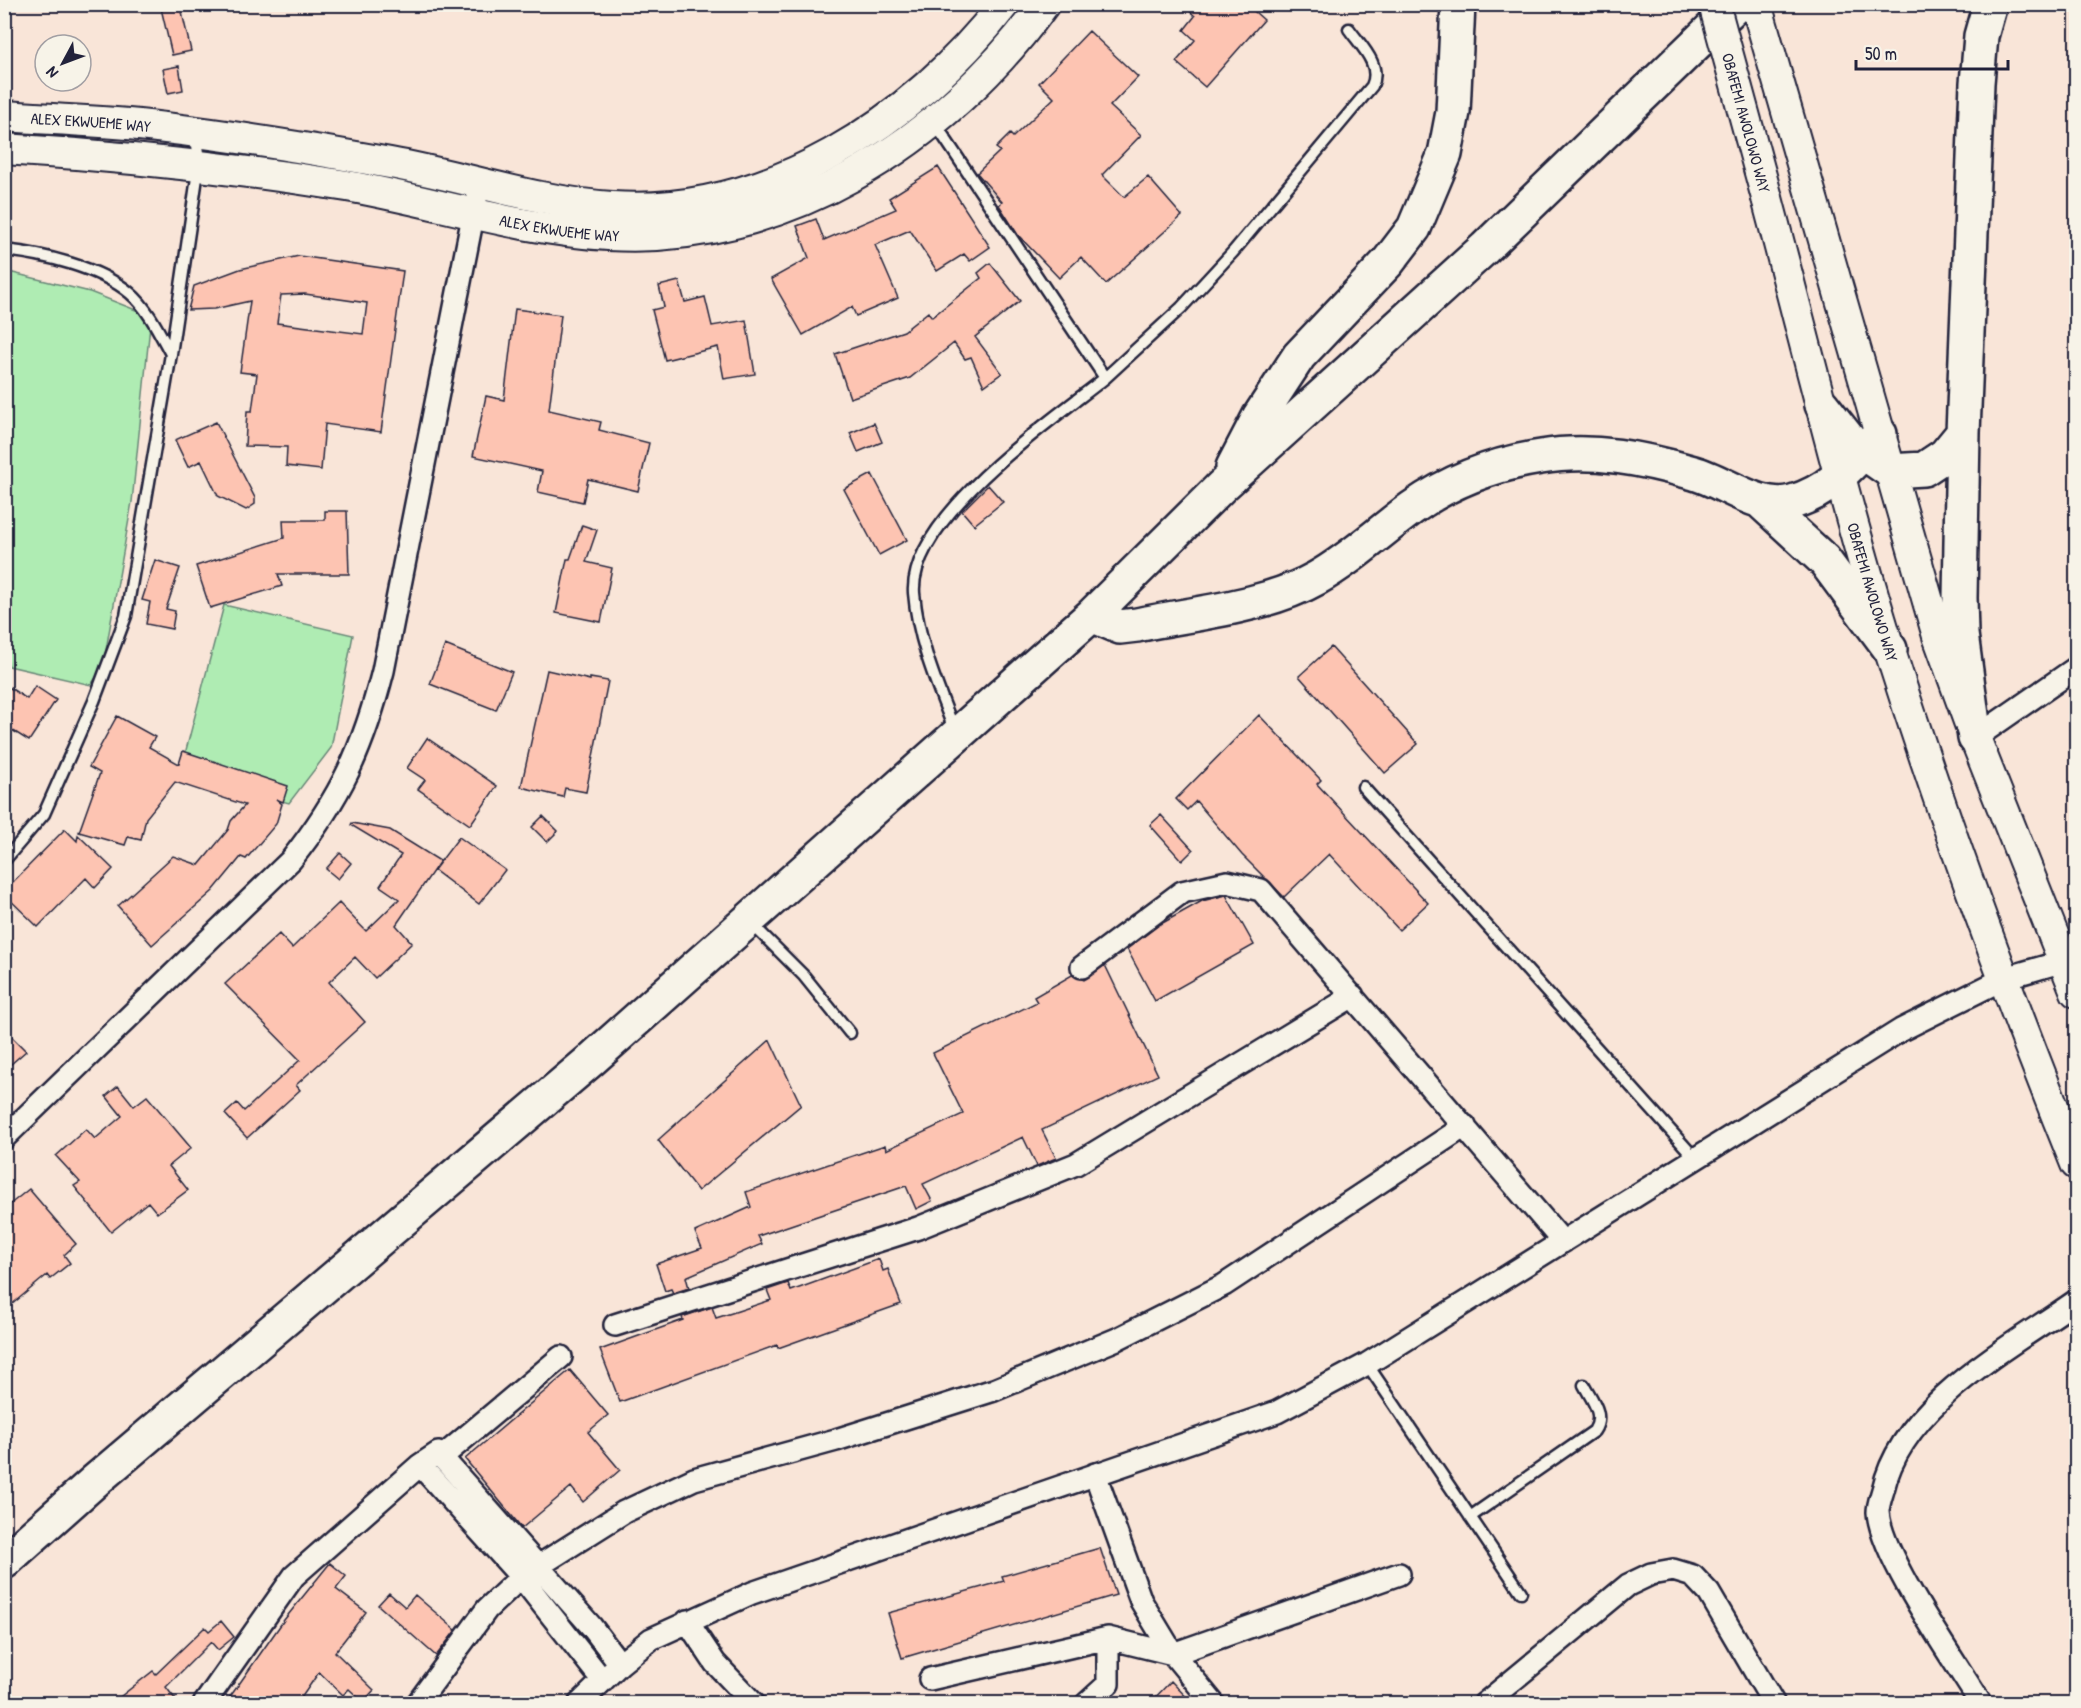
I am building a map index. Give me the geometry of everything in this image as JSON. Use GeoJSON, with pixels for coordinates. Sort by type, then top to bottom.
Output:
{"type":"FeatureCollection","features":[{"type":"Feature","properties":{"kind":"main road"},"geometry":{"type":"LineString","coordinates":[[1222,486],[1259,417],[1299,356],[1388,262],[1414,228],[1445,154],[1453,112],[1458,4]]}},
{"type":"Feature","properties":{"kind":"main road"},"geometry":{"type":"LineString","coordinates":[[4,1562],[96,1480],[591,1060],[1092,615],[1222,486],[1485,248],[1737,4]]}},
{"type":"Feature","properties":{"kind":"main road"},"geometry":{"type":"LineString","coordinates":[[1975,738],[1961,634],[1963,433],[1977,83],[1981,36],[1990,4]]}},
{"type":"Feature","properties":{"kind":"main road"},"geometry":{"type":"LineString","coordinates":[[1822,405],[1861,454],[1890,471],[1924,469],[1945,455],[1963,433]]}},
{"type":"Feature","properties":{"kind":"main road"},"geometry":{"type":"LineString","coordinates":[[1092,615],[1120,627],[1272,597],[1316,578],[1413,507],[1454,483],[1496,468],[1542,457],[1594,453],[1696,473],[1760,501],[1824,560],[1890,649]]}},
{"type":"Feature","properties":{"kind":"main road"},"geometry":{"type":"LineString","coordinates":[[1760,501],[1789,503],[1813,495],[1861,454]]}},
{"type":"Feature","properties":{"kind":"main road"},"geometry":{"type":"LineString","coordinates":[[4,1543],[96,1480]]}},
{"type":"Feature","properties":{"kind":"street","name":"ALEX EKWUEME WAY"},"geometry":{"type":"LineString","coordinates":[[4,149],[199,164],[350,187],[477,199],[563,201],[614,207],[695,201],[741,192],[784,178],[827,157],[900,110],[976,41],[1004,4]]}},
{"type":"Feature","properties":{"kind":"street","name":"ALEX EKWUEME WAY"},"geometry":{"type":"LineString","coordinates":[[4,116],[140,125],[392,163],[477,199],[563,230],[608,235],[659,235],[699,231],[747,220],[800,202],[873,163],[957,103],[996,63],[1044,4]]}},
{"type":"Feature","properties":{"kind":"street","name":"OBAFEMI AWOLOWO WAY"},"geometry":{"type":"LineString","coordinates":[[1714,4],[1822,405]]}},
{"type":"Feature","properties":{"kind":"street","name":"OBAFEMI AWOLOWO WAY"},"geometry":{"type":"LineString","coordinates":[[1756,4],[1804,162],[1861,454],[1890,649],[1940,806],[2076,1164]]}},
{"type":"Feature","properties":{"kind":"street"},"geometry":{"type":"LineString","coordinates":[[4,1138],[291,860],[323,819],[342,787],[363,742],[383,671],[477,199]]}},
{"type":"Feature","properties":{"kind":"street"},"geometry":{"type":"LineString","coordinates":[[1890,471],[1938,636],[1975,738],[2070,958],[2076,992]]}},
{"type":"Feature","properties":{"kind":"street"},"geometry":{"type":"LineString","coordinates":[[1975,738],[2076,668]]}},
{"type":"Feature","properties":{"kind":"street"},"geometry":{"type":"LineString","coordinates":[[1082,968],[1182,892],[1227,882],[1261,890],[1563,1242]]}},
{"type":"Feature","properties":{"kind":"street"},"geometry":{"type":"LineString","coordinates":[[579,1704],[651,1639],[752,1593],[1277,1412],[1367,1364],[1901,1030],[2005,978],[2070,958]]}},
{"type":"Feature","properties":{"kind":"street"},"geometry":{"type":"LineString","coordinates":[[615,1325],[918,1228],[1076,1164],[1353,996]]}},
{"type":"Feature","properties":{"kind":"street"},"geometry":{"type":"LineString","coordinates":[[417,1704],[487,1609],[528,1572],[624,1512],[694,1479],[836,1440],[994,1390],[1117,1339],[1224,1285],[1465,1126]]}},
{"type":"Feature","properties":{"kind":"street"},"geometry":{"type":"LineString","coordinates":[[1981,1704],[1907,1582],[1886,1542],[1878,1511],[1887,1473],[1912,1427],[1950,1389],[2076,1301]]}},
{"type":"Feature","properties":{"kind":"street"},"geometry":{"type":"LineString","coordinates":[[442,1457],[561,1357]]}},
{"type":"Feature","properties":{"kind":"street"},"geometry":{"type":"LineString","coordinates":[[204,1704],[294,1576],[420,1465],[438,1453],[528,1572],[603,1681]]}},
{"type":"Feature","properties":{"kind":"street"},"geometry":{"type":"LineString","coordinates":[[420,1465],[528,1572],[591,1626],[621,1664]]}},
{"type":"Feature","properties":{"kind":"street"},"geometry":{"type":"LineString","coordinates":[[1095,1474],[1141,1601],[1173,1654],[1214,1704]]}},
{"type":"Feature","properties":{"kind":"street"},"geometry":{"type":"LineString","coordinates":[[1484,1704],[1628,1585],[1651,1574],[1673,1570],[1693,1576],[1709,1593],[1774,1704]]}},
{"type":"Feature","properties":{"kind":"street"},"geometry":{"type":"LineString","coordinates":[[930,1679],[1108,1638],[1173,1654],[1399,1574]]}},
{"type":"Feature","properties":{"kind":"street"},"geometry":{"type":"LineString","coordinates":[[687,1621],[715,1663],[754,1704]]}},
{"type":"Feature","properties":{"kind":"street"},"geometry":{"type":"LineString","coordinates":[[1086,1704],[1108,1684],[1108,1638]]}},
{"type":"Feature","properties":{"kind":"lane"},"geometry":{"type":"LineString","coordinates":[[957,736],[927,659],[914,592],[917,567],[927,543],[990,469],[1105,378],[1181,308],[1233,252],[1372,86],[1376,68],[1349,29]]}},
{"type":"Feature","properties":{"kind":"lane"},"geometry":{"type":"LineString","coordinates":[[933,122],[1105,378]]}},
{"type":"Feature","properties":{"kind":"lane"},"geometry":{"type":"LineString","coordinates":[[4,861],[44,814],[94,701],[126,616],[171,354],[199,164],[196,134]]}},
{"type":"Feature","properties":{"kind":"lane"},"geometry":{"type":"LineString","coordinates":[[4,250],[38,253],[110,280],[131,294],[157,328],[171,354]]}},
{"type":"Feature","properties":{"kind":"lane"},"geometry":{"type":"LineString","coordinates":[[1364,787],[1696,1159]]}},
{"type":"Feature","properties":{"kind":"lane"},"geometry":{"type":"LineString","coordinates":[[748,920],[804,976],[850,1033]]}},
{"type":"Feature","properties":{"kind":"lane"},"geometry":{"type":"LineString","coordinates":[[1367,1364],[1521,1592]]}},
{"type":"Feature","properties":{"kind":"lane"},"geometry":{"type":"LineString","coordinates":[[1470,1516],[1594,1431],[1599,1423],[1599,1413],[1584,1385]]}},
{"type":"Feature","properties":{"kind":"green space"},"geometry":{"type":"Polygon","coordinates":[[[5,271],[90,292],[151,316],[132,502],[103,667],[91,685],[9,666],[5,655],[5,271]]]}},
{"type":"Feature","properties":{"kind":"green space"},"geometry":{"type":"Polygon","coordinates":[[[224,605],[353,635],[331,748],[289,803],[180,773],[224,605]]]}},
{"type":"Feature","properties":{"kind":"building"},"geometry":{"type":"Polygon","coordinates":[[[160,4],[180,4],[191,51],[172,55],[160,4]]]}},
{"type":"Feature","properties":{"kind":"building"},"geometry":{"type":"Polygon","coordinates":[[[1182,4],[1246,4],[1264,20],[1205,87],[1176,62],[1195,40],[1184,30],[1195,16],[1182,4]]]}},
{"type":"Feature","properties":{"kind":"building"},"geometry":{"type":"Polygon","coordinates":[[[1089,31],[1138,77],[1110,106],[1141,135],[1102,175],[1124,197],[1148,177],[1182,216],[1106,284],[1081,257],[1059,278],[1018,235],[999,205],[1002,202],[977,173],[1000,151],[996,148],[1010,134],[1013,137],[1054,98],[1039,83],[1089,31]]]}},
{"type":"Feature","properties":{"kind":"building"},"geometry":{"type":"Polygon","coordinates":[[[179,66],[183,90],[168,93],[163,69],[179,66]]]}},
{"type":"Feature","properties":{"kind":"building"},"geometry":{"type":"Polygon","coordinates":[[[938,167],[990,247],[970,261],[964,254],[937,271],[910,230],[875,245],[898,298],[856,316],[852,307],[803,335],[771,279],[809,258],[797,226],[816,219],[824,240],[896,209],[889,198],[938,167]]]}},
{"type":"Feature","properties":{"kind":"building"},"geometry":{"type":"Polygon","coordinates":[[[299,256],[403,271],[381,432],[325,424],[321,470],[286,466],[287,447],[245,446],[247,411],[252,411],[257,374],[240,372],[250,301],[214,309],[188,310],[194,286],[240,269],[299,256]],[[305,294],[281,295],[277,323],[363,334],[367,303],[305,294]]]}},
{"type":"Feature","properties":{"kind":"building"},"geometry":{"type":"Polygon","coordinates":[[[990,263],[1020,301],[975,337],[1002,373],[984,386],[971,357],[965,359],[954,343],[910,378],[850,398],[835,354],[904,331],[928,312],[932,317],[981,278],[978,273],[990,263]]]}},
{"type":"Feature","properties":{"kind":"building"},"geometry":{"type":"Polygon","coordinates":[[[679,281],[685,302],[705,297],[712,326],[746,320],[755,374],[724,379],[718,347],[665,360],[652,310],[664,307],[659,286],[679,281]]]}},
{"type":"Feature","properties":{"kind":"building"},"geometry":{"type":"Polygon","coordinates":[[[515,309],[561,315],[549,410],[601,422],[599,430],[649,443],[638,491],[588,479],[583,502],[538,492],[542,471],[473,456],[486,396],[504,400],[515,309]]]}},
{"type":"Feature","properties":{"kind":"building"},"geometry":{"type":"Polygon","coordinates":[[[216,422],[255,498],[255,504],[246,510],[218,496],[201,461],[188,467],[175,440],[216,422]]]}},
{"type":"Feature","properties":{"kind":"building"},"geometry":{"type":"Polygon","coordinates":[[[874,423],[882,442],[858,452],[850,433],[874,423]]]}},
{"type":"Feature","properties":{"kind":"building"},"geometry":{"type":"Polygon","coordinates":[[[872,474],[907,540],[879,555],[844,489],[872,474]]]}},
{"type":"Feature","properties":{"kind":"building"},"geometry":{"type":"Polygon","coordinates":[[[988,485],[1003,502],[974,525],[962,511],[988,485]]]}},
{"type":"Feature","properties":{"kind":"building"},"geometry":{"type":"Polygon","coordinates":[[[325,511],[347,511],[349,574],[278,574],[282,586],[210,608],[196,566],[284,538],[283,520],[325,520],[325,511]]]}},
{"type":"Feature","properties":{"kind":"building"},"geometry":{"type":"Polygon","coordinates":[[[582,525],[597,530],[586,562],[612,568],[601,622],[556,613],[567,559],[570,559],[582,525]]]}},
{"type":"Feature","properties":{"kind":"building"},"geometry":{"type":"Polygon","coordinates":[[[155,560],[180,568],[166,609],[175,611],[172,629],[146,624],[150,602],[142,600],[155,560]]]}},
{"type":"Feature","properties":{"kind":"building"},"geometry":{"type":"Polygon","coordinates":[[[445,645],[512,672],[496,710],[430,684],[445,645]]]}},
{"type":"Feature","properties":{"kind":"building"},"geometry":{"type":"Polygon","coordinates":[[[1331,647],[1418,744],[1385,773],[1299,676],[1331,647]]]}},
{"type":"Feature","properties":{"kind":"building"},"geometry":{"type":"Polygon","coordinates":[[[547,670],[590,680],[590,678],[608,681],[586,792],[565,788],[563,797],[521,787],[547,670]]]}},
{"type":"Feature","properties":{"kind":"building"},"geometry":{"type":"Polygon","coordinates":[[[4,684],[27,699],[35,686],[56,700],[29,741],[4,725],[4,684]]]}},
{"type":"Feature","properties":{"kind":"building"},"geometry":{"type":"Polygon","coordinates":[[[1259,715],[1321,780],[1317,784],[1428,903],[1399,930],[1329,854],[1284,897],[1242,855],[1196,801],[1187,810],[1176,799],[1259,715]]]}},
{"type":"Feature","properties":{"kind":"building"},"geometry":{"type":"Polygon","coordinates":[[[117,716],[155,737],[149,747],[179,764],[183,751],[288,786],[283,802],[276,799],[282,804],[276,824],[246,859],[241,857],[213,891],[152,945],[118,906],[173,856],[199,865],[245,805],[175,782],[146,818],[141,840],[128,837],[125,845],[79,832],[100,773],[89,767],[117,716]]]}},
{"type":"Feature","properties":{"kind":"building"},"geometry":{"type":"Polygon","coordinates":[[[427,738],[497,786],[470,825],[418,789],[425,780],[407,768],[427,738]]]}},
{"type":"Feature","properties":{"kind":"building"},"geometry":{"type":"Polygon","coordinates":[[[1161,815],[1193,850],[1182,861],[1150,825],[1161,815]]]}},
{"type":"Feature","properties":{"kind":"building"},"geometry":{"type":"Polygon","coordinates":[[[543,816],[558,831],[547,842],[532,827],[543,816]]]}},
{"type":"Feature","properties":{"kind":"building"},"geometry":{"type":"Polygon","coordinates":[[[352,823],[390,830],[440,861],[396,925],[412,943],[375,978],[355,957],[329,982],[365,1022],[296,1085],[300,1090],[247,1138],[225,1114],[237,1103],[244,1111],[300,1060],[225,984],[279,934],[292,948],[339,903],[366,931],[399,899],[380,886],[401,855],[351,825],[352,823]]]}},
{"type":"Feature","properties":{"kind":"building"},"geometry":{"type":"Polygon","coordinates":[[[65,829],[77,841],[78,835],[113,869],[95,888],[86,878],[38,927],[4,894],[4,891],[65,829]]]}},
{"type":"Feature","properties":{"kind":"building"},"geometry":{"type":"Polygon","coordinates":[[[459,837],[505,870],[479,904],[434,870],[459,837]]]}},
{"type":"Feature","properties":{"kind":"building"},"geometry":{"type":"Polygon","coordinates":[[[340,853],[351,863],[338,879],[326,869],[340,853]]]}},
{"type":"Feature","properties":{"kind":"building"},"geometry":{"type":"Polygon","coordinates":[[[1226,895],[1254,945],[1155,1001],[1127,949],[1159,925],[1202,901],[1226,895]]]}},
{"type":"Feature","properties":{"kind":"building"},"geometry":{"type":"Polygon","coordinates":[[[1105,965],[1158,1075],[1042,1130],[1056,1158],[1037,1166],[1023,1137],[923,1184],[932,1201],[916,1209],[906,1186],[758,1236],[762,1244],[686,1277],[689,1288],[673,1293],[671,1289],[665,1291],[656,1264],[702,1248],[695,1232],[751,1207],[746,1192],[885,1145],[886,1150],[963,1114],[933,1053],[1037,1002],[1034,997],[1072,975],[1084,980],[1105,965]]]}},
{"type":"Feature","properties":{"kind":"building"},"geometry":{"type":"Polygon","coordinates":[[[4,1029],[26,1051],[4,1070],[4,1029]]]}},
{"type":"Feature","properties":{"kind":"building"},"geometry":{"type":"Polygon","coordinates":[[[770,1040],[801,1105],[698,1191],[658,1140],[770,1040]]]}},
{"type":"Feature","properties":{"kind":"building"},"geometry":{"type":"Polygon","coordinates":[[[118,1086],[134,1106],[147,1096],[191,1148],[169,1166],[188,1190],[157,1213],[148,1202],[111,1232],[74,1186],[80,1182],[56,1156],[86,1129],[95,1139],[122,1116],[106,1096],[118,1086]]]}},
{"type":"Feature","properties":{"kind":"building"},"geometry":{"type":"Polygon","coordinates":[[[29,1189],[76,1244],[64,1255],[70,1263],[50,1279],[47,1275],[4,1311],[4,1209],[29,1189]]]}},
{"type":"Feature","properties":{"kind":"building"},"geometry":{"type":"Polygon","coordinates":[[[879,1259],[883,1271],[888,1269],[901,1304],[778,1348],[777,1345],[620,1402],[600,1350],[712,1307],[716,1318],[771,1300],[767,1290],[788,1283],[791,1291],[879,1259]]]}},
{"type":"Feature","properties":{"kind":"building"},"geometry":{"type":"Polygon","coordinates":[[[570,1370],[608,1415],[588,1432],[620,1470],[583,1502],[571,1487],[522,1528],[465,1459],[570,1370]]]}},
{"type":"Feature","properties":{"kind":"building"},"geometry":{"type":"Polygon","coordinates":[[[1100,1548],[1116,1595],[902,1658],[888,1613],[1004,1581],[1002,1576],[1100,1548]]]}},
{"type":"Feature","properties":{"kind":"building"},"geometry":{"type":"Polygon","coordinates":[[[330,1563],[346,1576],[336,1589],[366,1612],[335,1652],[374,1690],[363,1702],[349,1689],[343,1695],[319,1672],[297,1704],[225,1704],[284,1620],[330,1563]]]}},
{"type":"Feature","properties":{"kind":"building"},"geometry":{"type":"Polygon","coordinates":[[[389,1593],[405,1607],[415,1595],[456,1630],[436,1656],[378,1605],[389,1593]]]}},
{"type":"Feature","properties":{"kind":"building"},"geometry":{"type":"Polygon","coordinates":[[[221,1621],[234,1637],[218,1650],[211,1642],[166,1687],[179,1704],[111,1704],[153,1671],[156,1674],[205,1627],[209,1631],[221,1621]]]}},
{"type":"Feature","properties":{"kind":"building"},"geometry":{"type":"Polygon","coordinates":[[[1171,1681],[1193,1704],[1149,1704],[1171,1681]]]}}]}
